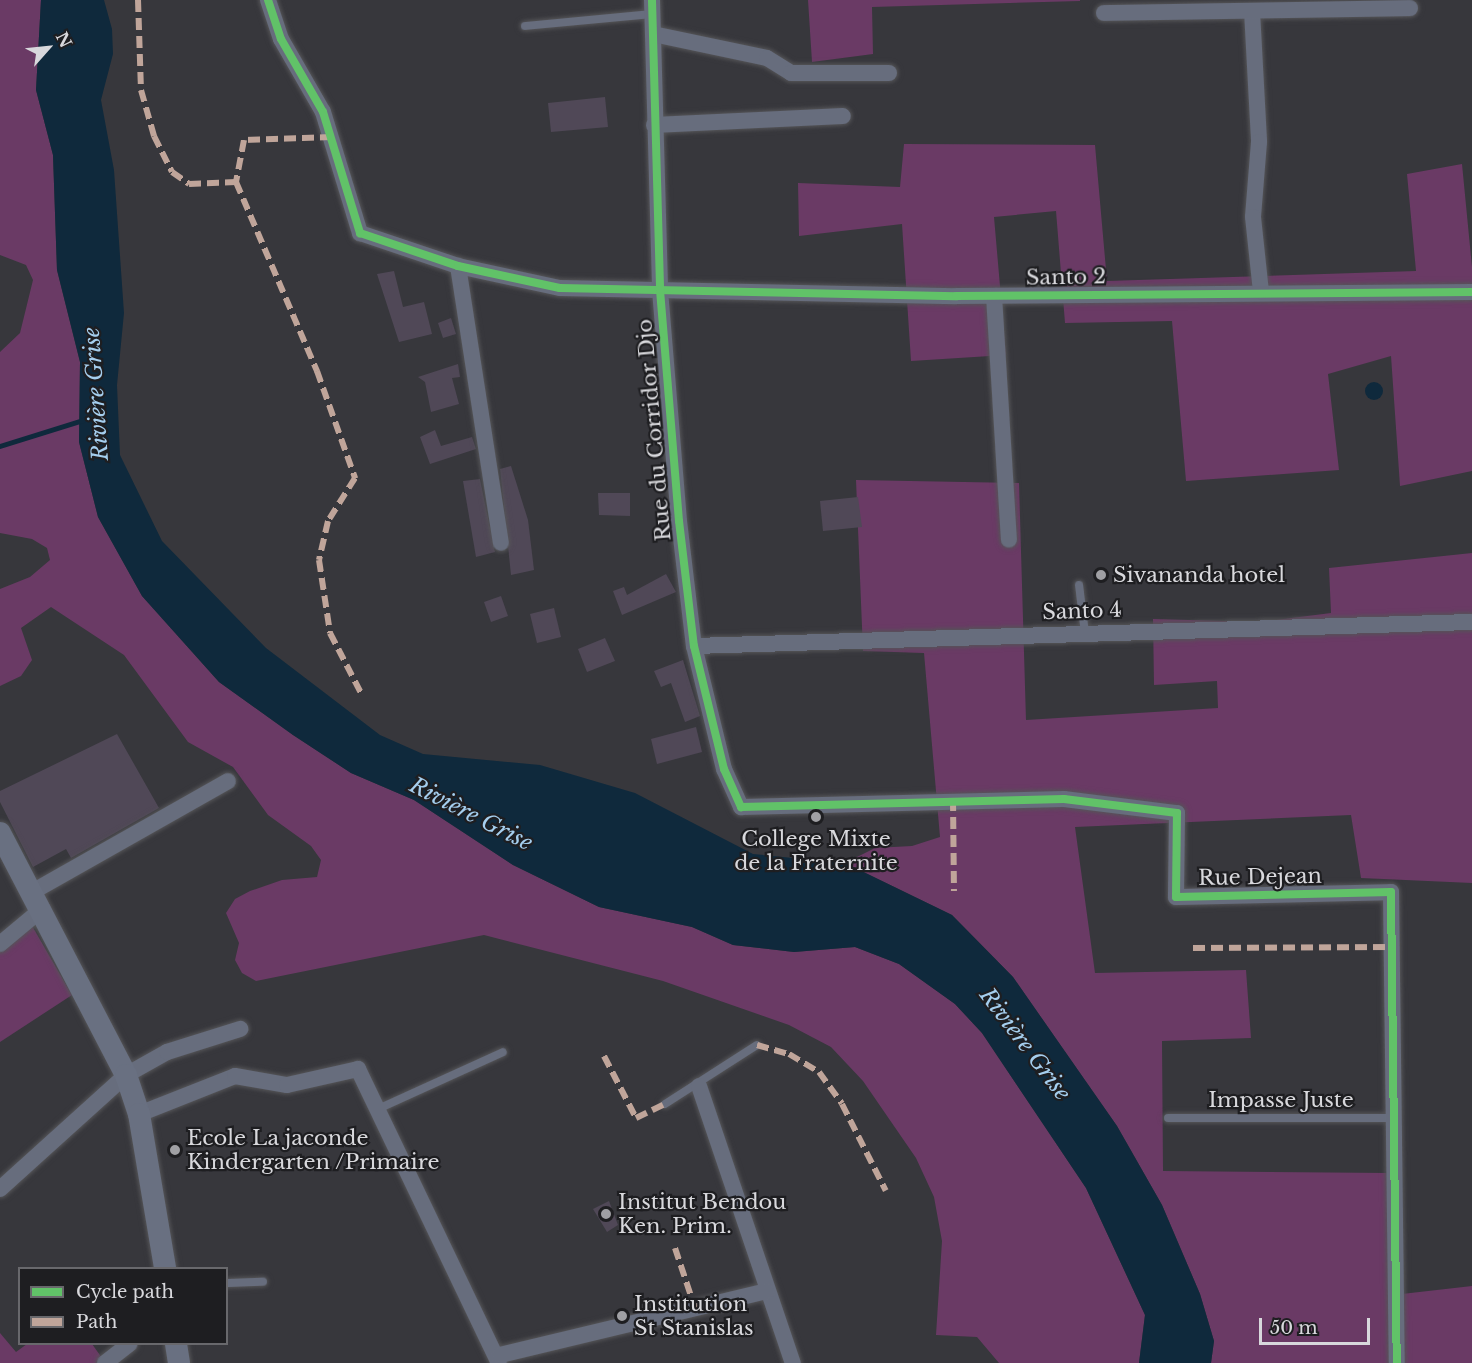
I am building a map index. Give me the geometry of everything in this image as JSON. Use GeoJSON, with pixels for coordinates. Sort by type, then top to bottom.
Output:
{"type":"FeatureCollection","features":[{"type":"Feature","properties":{"kind":"street","name":"Santo 2"},"geometry":{"type":"LineString","coordinates":[[267,0],[281,39],[323,112],[360,233],[458,266],[560,288],[994,296],[1472,292]]}},
{"type":"Feature","properties":{"kind":"street","name":"Rue du Corridor Djo"},"geometry":{"type":"LineString","coordinates":[[652,7],[660,290],[694,646],[723,769],[745,811]]}},
{"type":"Feature","properties":{"kind":"street"},"geometry":{"type":"LineString","coordinates":[[1104,13],[1410,8]]}},
{"type":"Feature","properties":{"kind":"street"},"geometry":{"type":"LineString","coordinates":[[1252,11],[1259,142],[1253,217],[1261,292]]}},
{"type":"Feature","properties":{"kind":"street"},"geometry":{"type":"LineString","coordinates":[[653,34],[767,58],[791,72],[889,73]]}},
{"type":"Feature","properties":{"kind":"street"},"geometry":{"type":"LineString","coordinates":[[654,125],[843,116]]}},
{"type":"Feature","properties":{"kind":"street"},"geometry":{"type":"LineString","coordinates":[[458,266],[501,543]]}},
{"type":"Feature","properties":{"kind":"street"},"geometry":{"type":"LineString","coordinates":[[994,296],[1009,540]]}},
{"type":"Feature","properties":{"kind":"street","name":"Santo 4"},"geometry":{"type":"LineString","coordinates":[[694,646],[1472,622]]}},
{"type":"Feature","properties":{"kind":"street"},"geometry":{"type":"LineString","coordinates":[[0,944],[37,900],[228,781]]}},
{"type":"Feature","properties":{"kind":"street","name":"Rue Dejean"},"geometry":{"type":"LineString","coordinates":[[745,811],[1064,799],[1177,813],[1176,897],[1391,892],[1397,1363]]}},
{"type":"Feature","properties":{"kind":"street"},"geometry":{"type":"LineString","coordinates":[[0,833],[37,900],[126,1075],[139,1114],[165,1267]]}},
{"type":"Feature","properties":{"kind":"street"},"geometry":{"type":"LineString","coordinates":[[0,1189],[126,1075],[168,1052],[240,1029]]}},
{"type":"Feature","properties":{"kind":"street"},"geometry":{"type":"LineString","coordinates":[[139,1114],[235,1076],[287,1084],[350,1068],[361,1073],[499,1359],[766,1291]]}},
{"type":"Feature","properties":{"kind":"street"},"geometry":{"type":"LineString","coordinates":[[699,1086],[766,1291],[793,1363]]}},
{"type":"Feature","properties":{"kind":"street"},"geometry":{"type":"LineString","coordinates":[[105,1363],[128,1345]]}},
{"type":"Feature","properties":{"kind":"street"},"geometry":{"type":"LineString","coordinates":[[176,1345],[179,1363]]}},
{"type":"Feature","properties":{"kind":"lane"},"geometry":{"type":"LineString","coordinates":[[525,26],[652,7]]}},
{"type":"Feature","properties":{"kind":"lane"},"geometry":{"type":"LineString","coordinates":[[1079,585],[1085,633]]}},
{"type":"Feature","properties":{"kind":"lane"},"geometry":{"type":"LineString","coordinates":[[665,1104],[699,1086],[757,1046]]}},
{"type":"Feature","properties":{"kind":"lane"},"geometry":{"type":"LineString","coordinates":[[378,1109],[503,1052]]}},
{"type":"Feature","properties":{"kind":"lane","name":"Impasse Juste"},"geometry":{"type":"LineString","coordinates":[[1168,1118],[1395,1118]]}},
{"type":"Feature","properties":{"kind":"lane"},"geometry":{"type":"LineString","coordinates":[[228,1283],[263,1281]]}},
{"type":"Feature","properties":{"kind":"shaded area"},"geometry":{"type":"Polygon","coordinates":[[[0,0],[41,0],[36,90],[53,155],[57,270],[80,362],[79,442],[98,517],[142,596],[219,682],[351,773],[414,800],[513,865],[599,907],[692,927],[733,945],[794,952],[855,947],[899,964],[955,1004],[982,1033],[1086,1188],[1145,1315],[1139,1363],[999,1363],[977,1337],[936,1335],[942,1241],[934,1197],[916,1158],[863,1081],[831,1047],[789,1025],[663,981],[484,935],[256,981],[242,973],[235,960],[239,943],[226,913],[235,899],[250,891],[282,880],[317,877],[321,860],[311,846],[268,815],[233,767],[188,742],[124,655],[51,607],[21,628],[32,660],[21,676],[0,686],[0,589],[30,577],[50,560],[47,548],[32,539],[0,533],[0,352],[20,333],[33,280],[26,265],[0,255],[0,0]]]}},
{"type":"Feature","properties":{"kind":"shaded area"},"geometry":{"type":"Polygon","coordinates":[[[808,0],[1080,1],[872,7],[873,54],[812,62],[808,0]]]}},
{"type":"Feature","properties":{"kind":"shaded area"},"geometry":{"type":"Polygon","coordinates":[[[904,144],[1095,145],[1107,281],[1416,271],[1407,174],[1462,164],[1472,267],[1472,471],[1400,486],[1391,356],[1328,374],[1339,470],[1186,481],[1172,321],[1065,323],[1056,211],[994,217],[1006,355],[911,361],[902,224],[799,236],[798,183],[900,187],[904,144]]]}},
{"type":"Feature","properties":{"kind":"shaded area"},"geometry":{"type":"Polygon","coordinates":[[[856,480],[1019,483],[1026,720],[1218,708],[1217,681],[1154,685],[1153,619],[1259,622],[1331,613],[1329,568],[1472,553],[1472,883],[1361,878],[1351,815],[1075,827],[1095,973],[1246,970],[1251,1038],[1162,1041],[1163,1171],[1388,1173],[1393,1295],[1472,1286],[1472,1363],[1211,1363],[1214,1341],[1200,1294],[1162,1205],[1117,1126],[1013,977],[952,915],[845,863],[875,848],[912,846],[940,837],[924,653],[863,651],[856,480]]]}},
{"type":"Feature","properties":{"kind":"shaded area"},"geometry":{"type":"Polygon","coordinates":[[[31,924],[72,995],[0,1042],[0,942],[31,924]]]}},
{"type":"Feature","properties":{"kind":"shaded area"},"geometry":{"type":"Polygon","coordinates":[[[0,1333],[16,1352],[26,1345],[93,1345],[102,1358],[96,1363],[0,1363],[0,1333]]]}},
{"type":"Feature","properties":{"kind":"water","name":"Rivière Grise"},"geometry":{"type":"Polygon","coordinates":[[[41,0],[104,0],[112,29],[113,54],[101,100],[114,170],[124,313],[117,385],[120,455],[162,541],[266,648],[380,735],[423,754],[540,765],[635,793],[753,854],[845,863],[952,915],[1013,977],[1117,1126],[1162,1205],[1200,1294],[1214,1341],[1211,1363],[1139,1363],[1145,1315],[1086,1188],[982,1033],[955,1004],[899,964],[855,947],[794,952],[733,945],[692,927],[599,907],[513,865],[414,800],[351,773],[219,682],[142,596],[98,517],[79,442],[80,362],[57,270],[53,155],[36,90],[41,0]]]}},
{"type":"Feature","properties":{"kind":"water"},"geometry":{"type":"Polygon","coordinates":[[[1370,382],[1378,382],[1383,387],[1381,398],[1370,400],[1365,395],[1365,387],[1370,382]]]}},
{"type":"Feature","properties":{"kind":"building"},"geometry":{"type":"Polygon","coordinates":[[[605,97],[608,127],[551,132],[548,103],[605,97]]]}},
{"type":"Feature","properties":{"kind":"building"},"geometry":{"type":"Polygon","coordinates":[[[394,271],[403,307],[424,302],[432,334],[399,342],[377,274],[394,271]]]}},
{"type":"Feature","properties":{"kind":"building"},"geometry":{"type":"Polygon","coordinates":[[[451,318],[456,334],[443,338],[438,323],[451,318]]]}},
{"type":"Feature","properties":{"kind":"building"},"geometry":{"type":"Polygon","coordinates":[[[458,364],[460,377],[452,378],[459,404],[431,412],[425,382],[418,377],[458,364]]]}},
{"type":"Feature","properties":{"kind":"building"},"geometry":{"type":"Polygon","coordinates":[[[435,430],[441,446],[472,437],[476,449],[430,464],[420,437],[435,430]]]}},
{"type":"Feature","properties":{"kind":"building"},"geometry":{"type":"Polygon","coordinates":[[[511,466],[528,520],[534,570],[511,575],[500,469],[511,466]]]}},
{"type":"Feature","properties":{"kind":"building"},"geometry":{"type":"Polygon","coordinates":[[[480,479],[495,552],[476,557],[463,481],[480,479]]]}},
{"type":"Feature","properties":{"kind":"building"},"geometry":{"type":"Polygon","coordinates":[[[598,493],[630,493],[630,516],[599,515],[598,493]]]}},
{"type":"Feature","properties":{"kind":"building"},"geometry":{"type":"Polygon","coordinates":[[[858,497],[862,527],[823,531],[820,501],[858,497]]]}},
{"type":"Feature","properties":{"kind":"building"},"geometry":{"type":"Polygon","coordinates":[[[666,574],[676,592],[622,615],[613,591],[624,587],[627,595],[666,574]]]}},
{"type":"Feature","properties":{"kind":"building"},"geometry":{"type":"Polygon","coordinates":[[[501,596],[508,616],[491,622],[484,602],[501,596]]]}},
{"type":"Feature","properties":{"kind":"building"},"geometry":{"type":"Polygon","coordinates":[[[554,608],[561,637],[537,643],[530,614],[554,608]]]}},
{"type":"Feature","properties":{"kind":"building"},"geometry":{"type":"Polygon","coordinates":[[[605,638],[615,661],[587,672],[578,649],[605,638]]]}},
{"type":"Feature","properties":{"kind":"building"},"geometry":{"type":"Polygon","coordinates":[[[683,660],[700,716],[685,722],[671,683],[661,687],[654,671],[683,660]]]}},
{"type":"Feature","properties":{"kind":"building"},"geometry":{"type":"Polygon","coordinates":[[[696,727],[702,752],[657,764],[651,739],[696,727]]]}},
{"type":"Feature","properties":{"kind":"building"},"geometry":{"type":"Polygon","coordinates":[[[117,734],[159,808],[71,858],[66,849],[33,867],[0,802],[0,791],[117,734]]]}},
{"type":"Feature","properties":{"kind":"building"},"geometry":{"type":"Polygon","coordinates":[[[609,1201],[618,1225],[607,1232],[593,1209],[609,1201]]]}},
{"type":"Feature","properties":{"kind":"waterway","name":"Rivière Grise"},"geometry":{"type":"LineString","coordinates":[[0,446],[83,420]]}},
{"type":"Feature","properties":{"kind":"marked path"},"geometry":{"type":"LineString","coordinates":[[138,0],[141,90],[154,136],[172,172],[189,184],[236,182]]}},
{"type":"Feature","properties":{"kind":"marked path"},"geometry":{"type":"LineString","coordinates":[[332,137],[244,140],[236,182],[317,371],[355,478],[328,521],[319,560],[330,633],[362,695]]}},
{"type":"Feature","properties":{"kind":"marked path"},"geometry":{"type":"LineString","coordinates":[[953,799],[954,891]]}},
{"type":"Feature","properties":{"kind":"marked path"},"geometry":{"type":"LineString","coordinates":[[1193,948],[1392,947]]}},
{"type":"Feature","properties":{"kind":"marked path"},"geometry":{"type":"LineString","coordinates":[[757,1045],[789,1054],[819,1072],[842,1104],[886,1191]]}},
{"type":"Feature","properties":{"kind":"marked path"},"geometry":{"type":"LineString","coordinates":[[604,1056],[636,1118],[665,1104]]}},
{"type":"Feature","properties":{"kind":"marked path"},"geometry":{"type":"LineString","coordinates":[[675,1248],[696,1311]]}},
{"type":"Feature","properties":{"kind":"cycle path"},"geometry":{"type":"LineString","coordinates":[[268,0],[281,39],[323,112],[360,233],[458,266],[560,288],[956,296],[1472,292]]}},
{"type":"Feature","properties":{"kind":"cycle path"},"geometry":{"type":"LineString","coordinates":[[652,0],[660,290],[679,521],[694,646],[724,769],[741,807],[1064,799],[1177,813],[1176,897],[1391,892],[1397,1363]]}},
{"type":"Feature","properties":{"kind":"place","name":"Sivananda hotel"},"geometry":{"type":"Point","coordinates":[1101,575]}},
{"type":"Feature","properties":{"kind":"place","name":"College Mixte de la Fraternite"},"geometry":{"type":"Point","coordinates":[816,817]}},
{"type":"Feature","properties":{"kind":"place","name":"Ecole La jaconde Kindergarten /Primaire"},"geometry":{"type":"Point","coordinates":[175,1150]}},
{"type":"Feature","properties":{"kind":"place","name":"Institut Bendou Ken. Prim."},"geometry":{"type":"Point","coordinates":[606,1214]}},
{"type":"Feature","properties":{"kind":"place","name":"Institution St Stanislas"},"geometry":{"type":"Point","coordinates":[622,1316]}}]}
